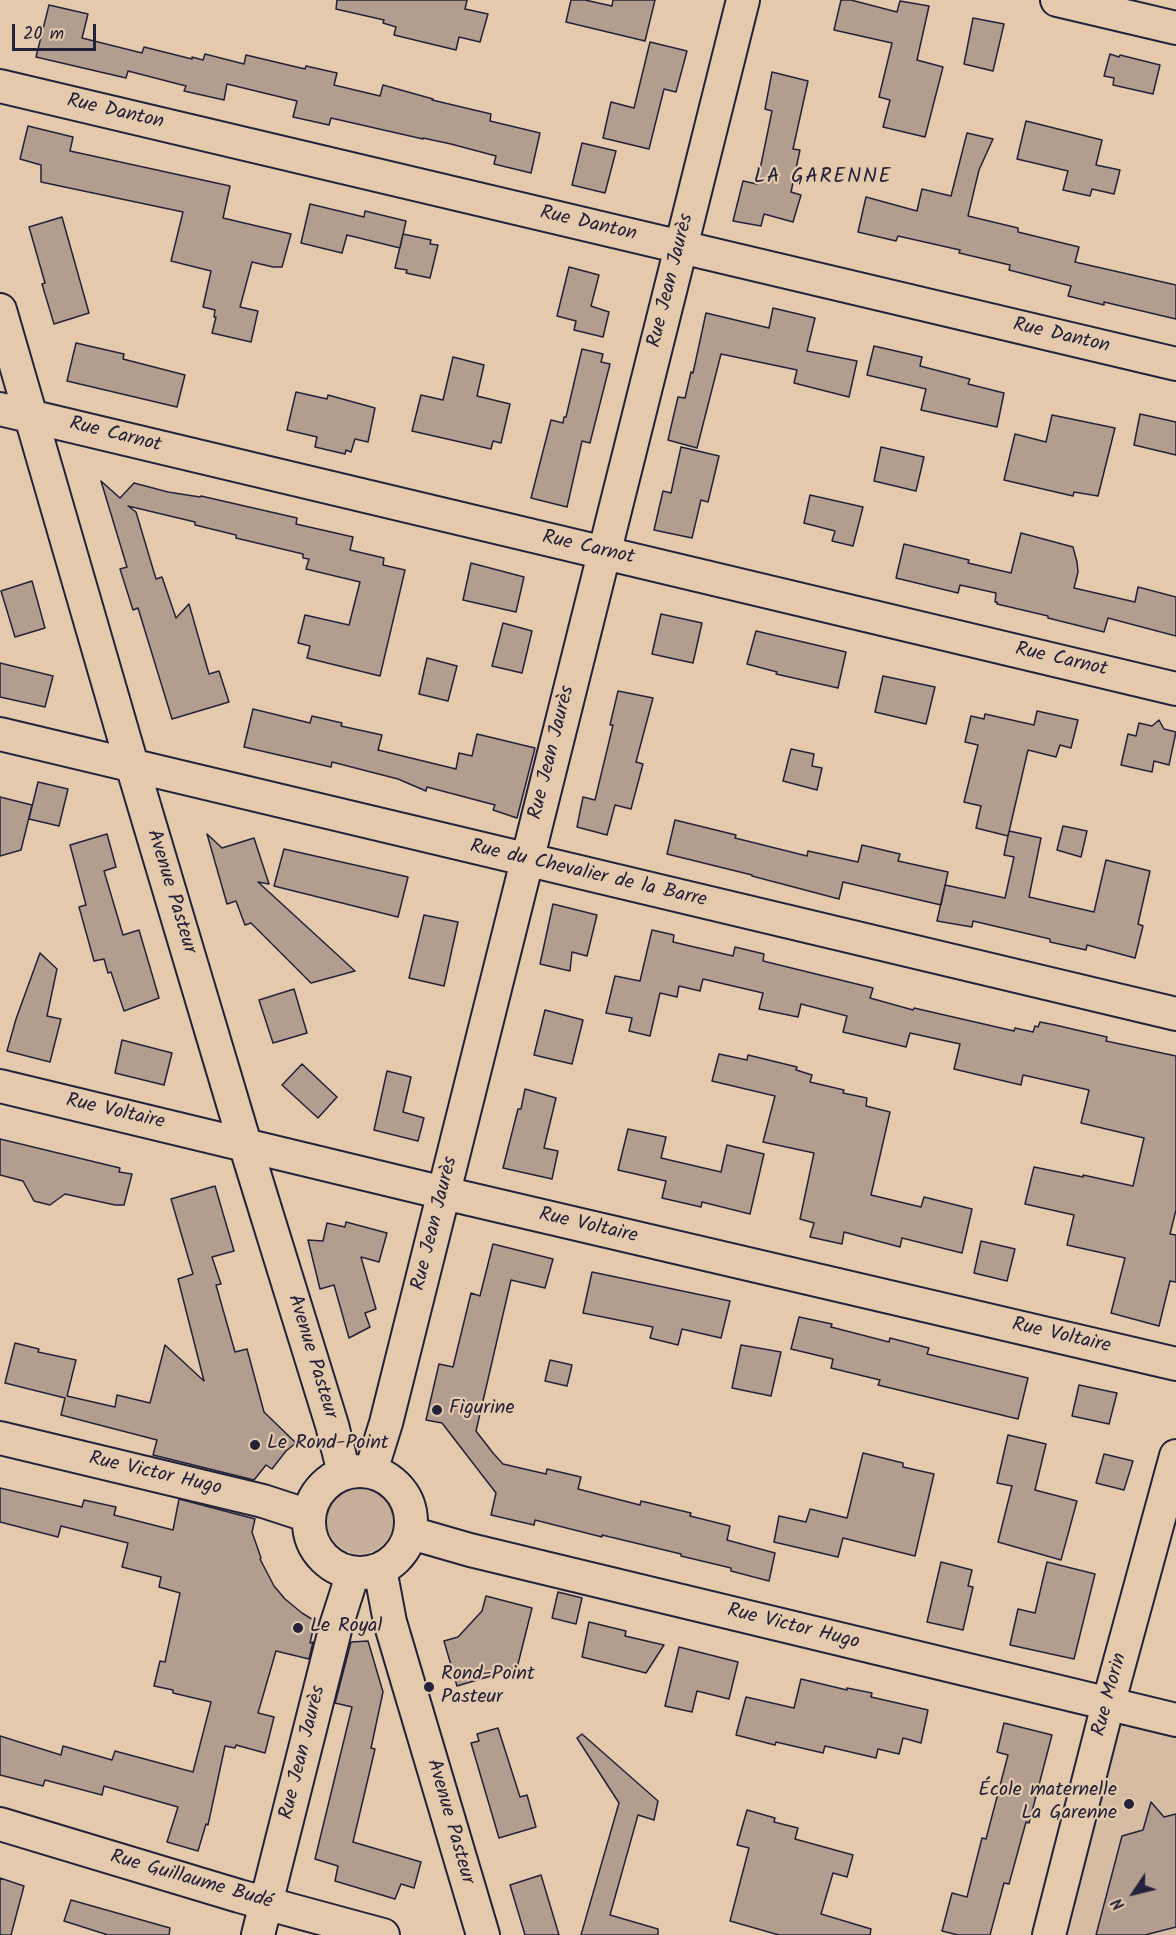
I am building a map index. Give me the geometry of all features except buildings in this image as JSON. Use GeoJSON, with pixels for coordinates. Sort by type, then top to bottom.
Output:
{"type":"FeatureCollection","features":[{"type":"Feature","properties":{"kind":"street","name":"Rue Jean Jaurès"},"geometry":{"type":"LineString","coordinates":[[357,1472],[386,1424],[743,0]]}},
{"type":"Feature","properties":{"kind":"street"},"geometry":{"type":"LineString","coordinates":[[1057,0],[1176,28]]}},
{"type":"Feature","properties":{"kind":"street","name":"Rue Danton"},"geometry":{"type":"LineString","coordinates":[[0,86],[1176,364]]}},
{"type":"Feature","properties":{"kind":"street","name":"Avenue Pasteur"},"geometry":{"type":"LineString","coordinates":[[0,310],[245,1144],[332,1425],[357,1472]]}},
{"type":"Feature","properties":{"kind":"street","name":"Rue Carnot"},"geometry":{"type":"LineString","coordinates":[[0,409],[1176,688]]}},
{"type":"Feature","properties":{"kind":"street","name":"Rue du Chevalier de la Barre"},"geometry":{"type":"LineString","coordinates":[[0,734],[1176,1014]]}},
{"type":"Feature","properties":{"kind":"street","name":"Rue Voltaire"},"geometry":{"type":"LineString","coordinates":[[0,1086],[444,1193],[1176,1364]]}},
{"type":"Feature","properties":{"kind":"street","name":"Rue Victor Hugo"},"geometry":{"type":"LineString","coordinates":[[0,1438],[263,1501],[309,1516]]}},
{"type":"Feature","properties":{"kind":"street","name":"Rue Morin"},"geometry":{"type":"LineString","coordinates":[[1049,1935],[1176,1456]]}},
{"type":"Feature","properties":{"kind":"street"},"geometry":{"type":"LineString","coordinates":[[357,1472],[386,1477],[399,1487],[407,1501],[411,1517],[411,1533],[405,1548],[394,1561],[366,1571],[338,1568],[325,1559],[315,1547],[310,1532],[309,1516],[320,1490],[331,1480],[357,1472]]}},
{"type":"Feature","properties":{"kind":"street","name":"Rue Victor Hugo"},"geometry":{"type":"LineString","coordinates":[[411,1533],[493,1555],[1176,1720]]}},
{"type":"Feature","properties":{"kind":"street","name":"Rue Jean Jaurès"},"geometry":{"type":"LineString","coordinates":[[258,1935],[336,1626],[366,1571]]}},
{"type":"Feature","properties":{"kind":"street","name":"Avenue Pasteur"},"geometry":{"type":"LineString","coordinates":[[366,1571],[390,1622],[483,1935]]}},
{"type":"Feature","properties":{"kind":"street","name":"Rue Guillaume Budé"},"geometry":{"type":"LineString","coordinates":[[0,1824],[227,1892],[383,1935]]}},
{"type":"Feature","properties":{"kind":"shaded area"},"geometry":{"type":"Polygon","coordinates":[[[360,1488],[372,1491],[383,1498],[390,1509],[393,1521],[390,1533],[383,1544],[372,1551],[360,1554],[348,1551],[337,1544],[330,1533],[327,1521],[330,1509],[337,1498],[348,1491],[360,1488]]]}},
{"type":"Feature","properties":{"kind":"shaded area","name":"École maternelle La Garenne"},"geometry":{"type":"Polygon","coordinates":[[[1109,1704],[1176,1720],[1176,1935],[1049,1935],[1109,1704]]]}},
{"type":"Feature","properties":{"kind":"place","name":"Figurine"},"geometry":{"type":"Point","coordinates":[437,1410]}},
{"type":"Feature","properties":{"kind":"place","name":"Le Rond-Point"},"geometry":{"type":"Point","coordinates":[255,1445]}},
{"type":"Feature","properties":{"kind":"place","name":"Le Royal"},"geometry":{"type":"Point","coordinates":[298,1628]}},
{"type":"Feature","properties":{"kind":"place","name":"Rond-Point Pasteur"},"geometry":{"type":"Point","coordinates":[429,1687]}},
{"type":"Feature","properties":{"kind":"place","name":"École maternelle La Garenne"},"geometry":{"type":"Point","coordinates":[1129,1804]}},
{"type":"Feature","properties":{"kind":"district","name":"LA GARENNE"},"geometry":{"type":"Point","coordinates":[823,178]}}]}
